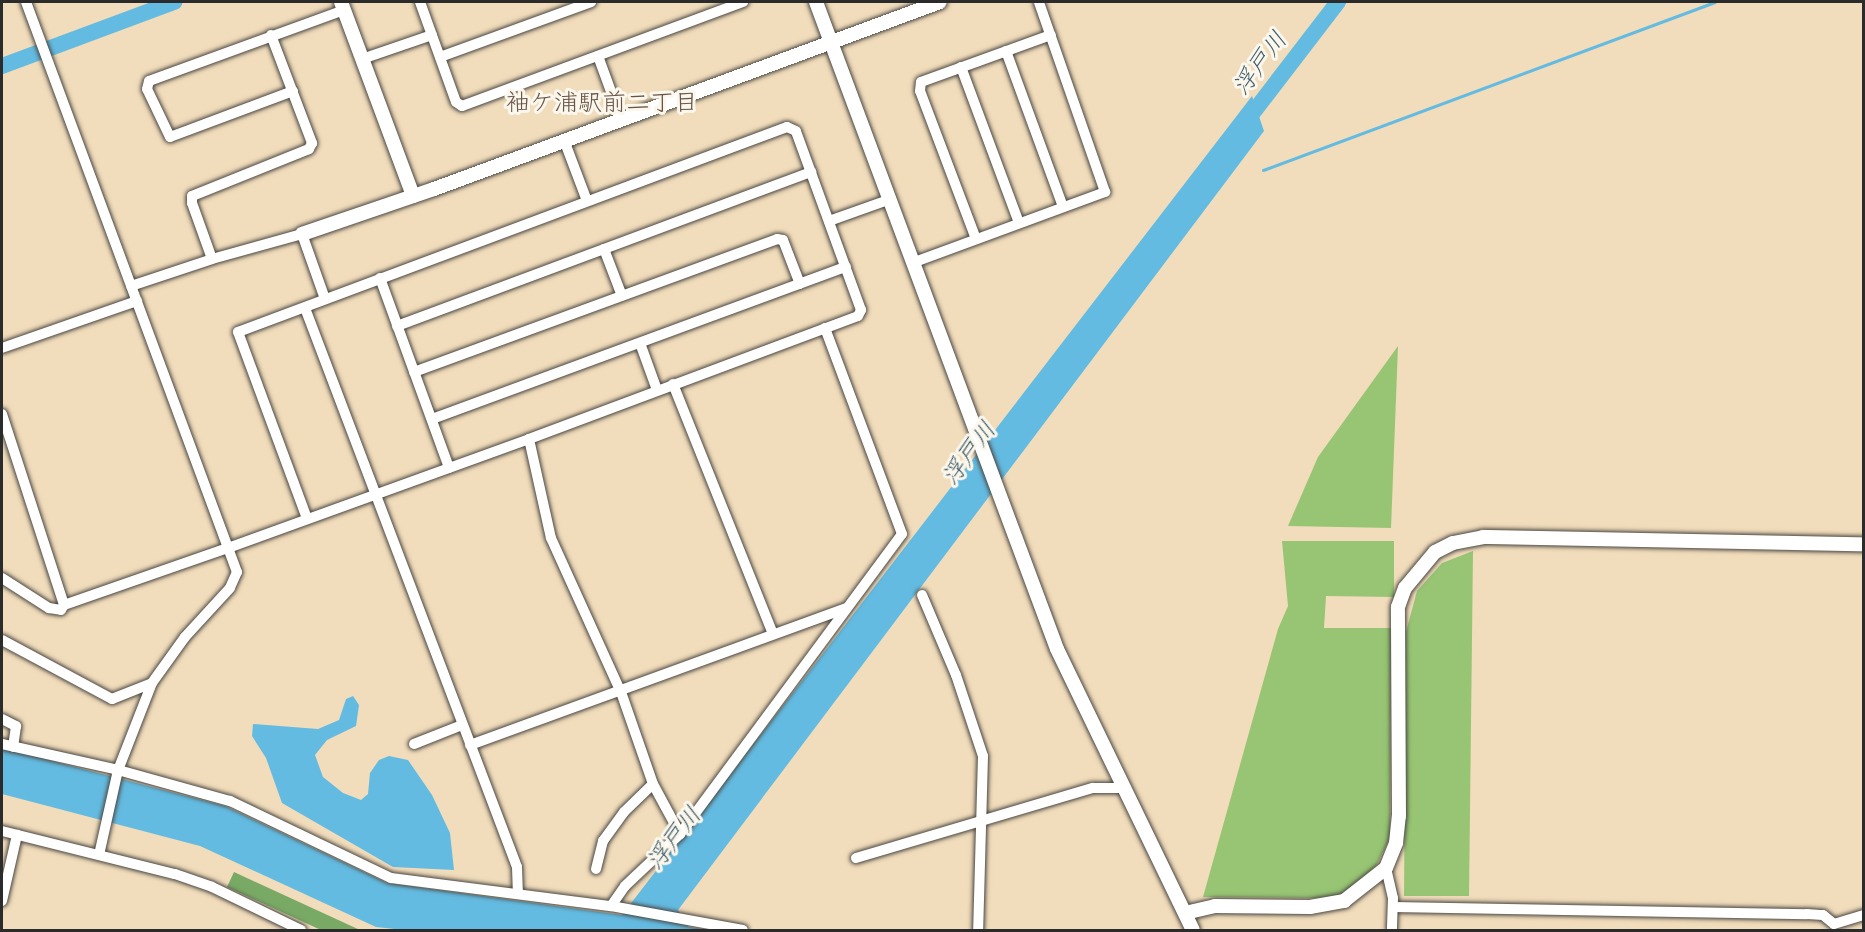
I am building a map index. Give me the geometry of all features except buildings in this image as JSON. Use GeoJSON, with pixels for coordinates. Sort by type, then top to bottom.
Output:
{"type":"FeatureCollection","features":[{"type":"Feature","properties":{"kind":"street"},"geometry":{"type":"LineString","coordinates":[[26,2],[237,572],[230,588],[185,637],[152,683],[118,770],[99,855]]}},
{"type":"Feature","properties":{"kind":"street"},"geometry":{"type":"LineString","coordinates":[[433,2],[421,4],[456,102],[462,106],[743,2]]}},
{"type":"Feature","properties":{"kind":"street"},"geometry":{"type":"LineString","coordinates":[[816,2],[1005,513],[1069,678],[1193,930]]}},
{"type":"Feature","properties":{"kind":"street"},"geometry":{"type":"LineString","coordinates":[[131,286],[212,259],[302,234],[413,196],[832,44],[940,2]]}},
{"type":"Feature","properties":{"kind":"street"},"geometry":{"type":"LineString","coordinates":[[912,262],[1105,192],[1105,185],[1039,2]]}},
{"type":"Feature","properties":{"kind":"street"},"geometry":{"type":"LineString","coordinates":[[440,57],[583,3]]}},
{"type":"Feature","properties":{"kind":"street"},"geometry":{"type":"LineString","coordinates":[[292,91],[170,137],[147,89],[149,81],[342,6],[413,196]]}},
{"type":"Feature","properties":{"kind":"street"},"geometry":{"type":"LineString","coordinates":[[362,59],[432,34]]}},
{"type":"Feature","properties":{"kind":"street"},"geometry":{"type":"LineString","coordinates":[[212,259],[192,196],[309,149],[312,143],[271,35]]}},
{"type":"Feature","properties":{"kind":"street"},"geometry":{"type":"LineString","coordinates":[[976,239],[920,91],[921,82],[1051,35]]}},
{"type":"Feature","properties":{"kind":"street"},"geometry":{"type":"LineString","coordinates":[[1006,51],[1063,207]]}},
{"type":"Feature","properties":{"kind":"street"},"geometry":{"type":"LineString","coordinates":[[598,56],[621,119]]}},
{"type":"Feature","properties":{"kind":"street"},"geometry":{"type":"LineString","coordinates":[[961,67],[1019,223]]}},
{"type":"Feature","properties":{"kind":"street"},"geometry":{"type":"LineString","coordinates":[[2,578],[49,608],[61,610],[64,605],[228,548],[529,439],[858,316],[861,310],[796,131],[787,127],[238,332],[307,519]]}},
{"type":"Feature","properties":{"kind":"street"},"geometry":{"type":"LineString","coordinates":[[564,140],[587,201]]}},
{"type":"Feature","properties":{"kind":"street"},"geometry":{"type":"LineString","coordinates":[[397,326],[811,172]]}},
{"type":"Feature","properties":{"kind":"street"},"geometry":{"type":"LineString","coordinates":[[829,220],[888,200]]}},
{"type":"Feature","properties":{"kind":"street"},"geometry":{"type":"LineString","coordinates":[[302,234],[325,299]]}},
{"type":"Feature","properties":{"kind":"street"},"geometry":{"type":"LineString","coordinates":[[414,372],[777,239],[783,240],[800,284]]}},
{"type":"Feature","properties":{"kind":"street"},"geometry":{"type":"LineString","coordinates":[[604,249],[622,296]]}},
{"type":"Feature","properties":{"kind":"street"},"geometry":{"type":"LineString","coordinates":[[432,419],[846,267]]}},
{"type":"Feature","properties":{"kind":"street"},"geometry":{"type":"LineString","coordinates":[[380,278],[449,468]]}},
{"type":"Feature","properties":{"kind":"street"},"geometry":{"type":"LineString","coordinates":[[2,348],[136,301]]}},
{"type":"Feature","properties":{"kind":"street"},"geometry":{"type":"LineString","coordinates":[[305,308],[517,867],[518,894]]}},
{"type":"Feature","properties":{"kind":"street"},"geometry":{"type":"LineString","coordinates":[[611,906],[625,886],[680,834],[902,534],[825,328]]}},
{"type":"Feature","properties":{"kind":"street"},"geometry":{"type":"LineString","coordinates":[[640,343],[657,390]]}},
{"type":"Feature","properties":{"kind":"street"},"geometry":{"type":"LineString","coordinates":[[673,384],[773,634]]}},
{"type":"Feature","properties":{"kind":"street"},"geometry":{"type":"LineString","coordinates":[[2,414],[64,605]]}},
{"type":"Feature","properties":{"kind":"street"},"geometry":{"type":"LineString","coordinates":[[529,439],[551,538],[621,692],[653,784],[680,834]]}},
{"type":"Feature","properties":{"kind":"street"},"geometry":{"type":"LineString","coordinates":[[1185,913],[1215,906],[1310,907],[1344,901],[1386,868],[1396,843],[1399,816],[1398,607],[1405,588],[1436,552],[1453,543],[1483,537],[1863,544]]}},
{"type":"Feature","properties":{"kind":"street"},"geometry":{"type":"LineString","coordinates":[[922,595],[956,675],[983,756],[978,930]]}},
{"type":"Feature","properties":{"kind":"street"},"geometry":{"type":"LineString","coordinates":[[470,746],[846,608]]}},
{"type":"Feature","properties":{"kind":"street"},"geometry":{"type":"LineString","coordinates":[[2,640],[112,699],[152,683]]}},
{"type":"Feature","properties":{"kind":"street"},"geometry":{"type":"LineString","coordinates":[[2,719],[16,726],[13,747]]}},
{"type":"Feature","properties":{"kind":"street"},"geometry":{"type":"LineString","coordinates":[[414,744],[462,725]]}},
{"type":"Feature","properties":{"kind":"street"},"geometry":{"type":"LineString","coordinates":[[2,744],[118,770],[230,801],[384,876],[611,906],[743,930]]}},
{"type":"Feature","properties":{"kind":"street"},"geometry":{"type":"LineString","coordinates":[[596,869],[603,841],[624,812],[653,784]]}},
{"type":"Feature","properties":{"kind":"street"},"geometry":{"type":"LineString","coordinates":[[856,858],[1093,788],[1123,788]]}},
{"type":"Feature","properties":{"kind":"street"},"geometry":{"type":"LineString","coordinates":[[2,831],[99,855],[212,887],[301,930]]}},
{"type":"Feature","properties":{"kind":"street"},"geometry":{"type":"LineString","coordinates":[[2,901],[17,835]]}},
{"type":"Feature","properties":{"kind":"street"},"geometry":{"type":"LineString","coordinates":[[1386,868],[1393,907],[1392,930]]}},
{"type":"Feature","properties":{"kind":"street"},"geometry":{"type":"LineString","coordinates":[[1393,907],[1807,914],[1823,915],[1834,924],[1863,915]]}},
{"type":"Feature","properties":{"kind":"green space"},"geometry":{"type":"Polygon","coordinates":[[[1398,346],[1391,528],[1288,526],[1318,457],[1398,346]]]}},
{"type":"Feature","properties":{"kind":"green space"},"geometry":{"type":"Polygon","coordinates":[[[1282,541],[1394,541],[1394,597],[1326,596],[1324,628],[1391,628],[1390,838],[1376,866],[1346,894],[1317,898],[1203,897],[1278,629],[1288,606],[1282,541]]]}},
{"type":"Feature","properties":{"kind":"green space"},"geometry":{"type":"Polygon","coordinates":[[[1473,551],[1469,896],[1404,896],[1406,632],[1417,591],[1442,563],[1473,551]]]}},
{"type":"Feature","properties":{"kind":"green space"},"geometry":{"type":"Polygon","coordinates":[[[234,872],[360,930],[321,930],[227,887],[234,872]]]}},
{"type":"Feature","properties":{"kind":"water"},"geometry":{"type":"Polygon","coordinates":[[[1252,96],[1264,131],[678,910],[689,927],[709,930],[404,930],[376,927],[200,846],[2,794],[2,748],[225,806],[387,883],[622,915],[1252,96]]]}},
{"type":"Feature","properties":{"kind":"water"},"geometry":{"type":"Polygon","coordinates":[[[353,696],[359,705],[356,726],[327,740],[315,755],[323,777],[343,793],[361,800],[368,794],[370,773],[379,760],[389,756],[408,760],[432,795],[450,833],[454,870],[393,867],[282,803],[266,758],[252,736],[253,724],[318,729],[339,720],[346,699],[353,696]]]}},
{"type":"Feature","properties":{"kind":"waterway"},"geometry":{"type":"LineString","coordinates":[[2,66],[174,2]]}},
{"type":"Feature","properties":{"kind":"waterway","name":"浮戸川"},"geometry":{"type":"LineString","coordinates":[[1242,127],[1338,2]]}},
{"type":"Feature","properties":{"kind":"waterway"},"geometry":{"type":"LineString","coordinates":[[1263,170],[1715,2]]}},
{"type":"Feature","properties":{"kind":"district","name":"袖ケ浦駅前二丁目"},"geometry":{"type":"Point","coordinates":[602,104]}}]}
